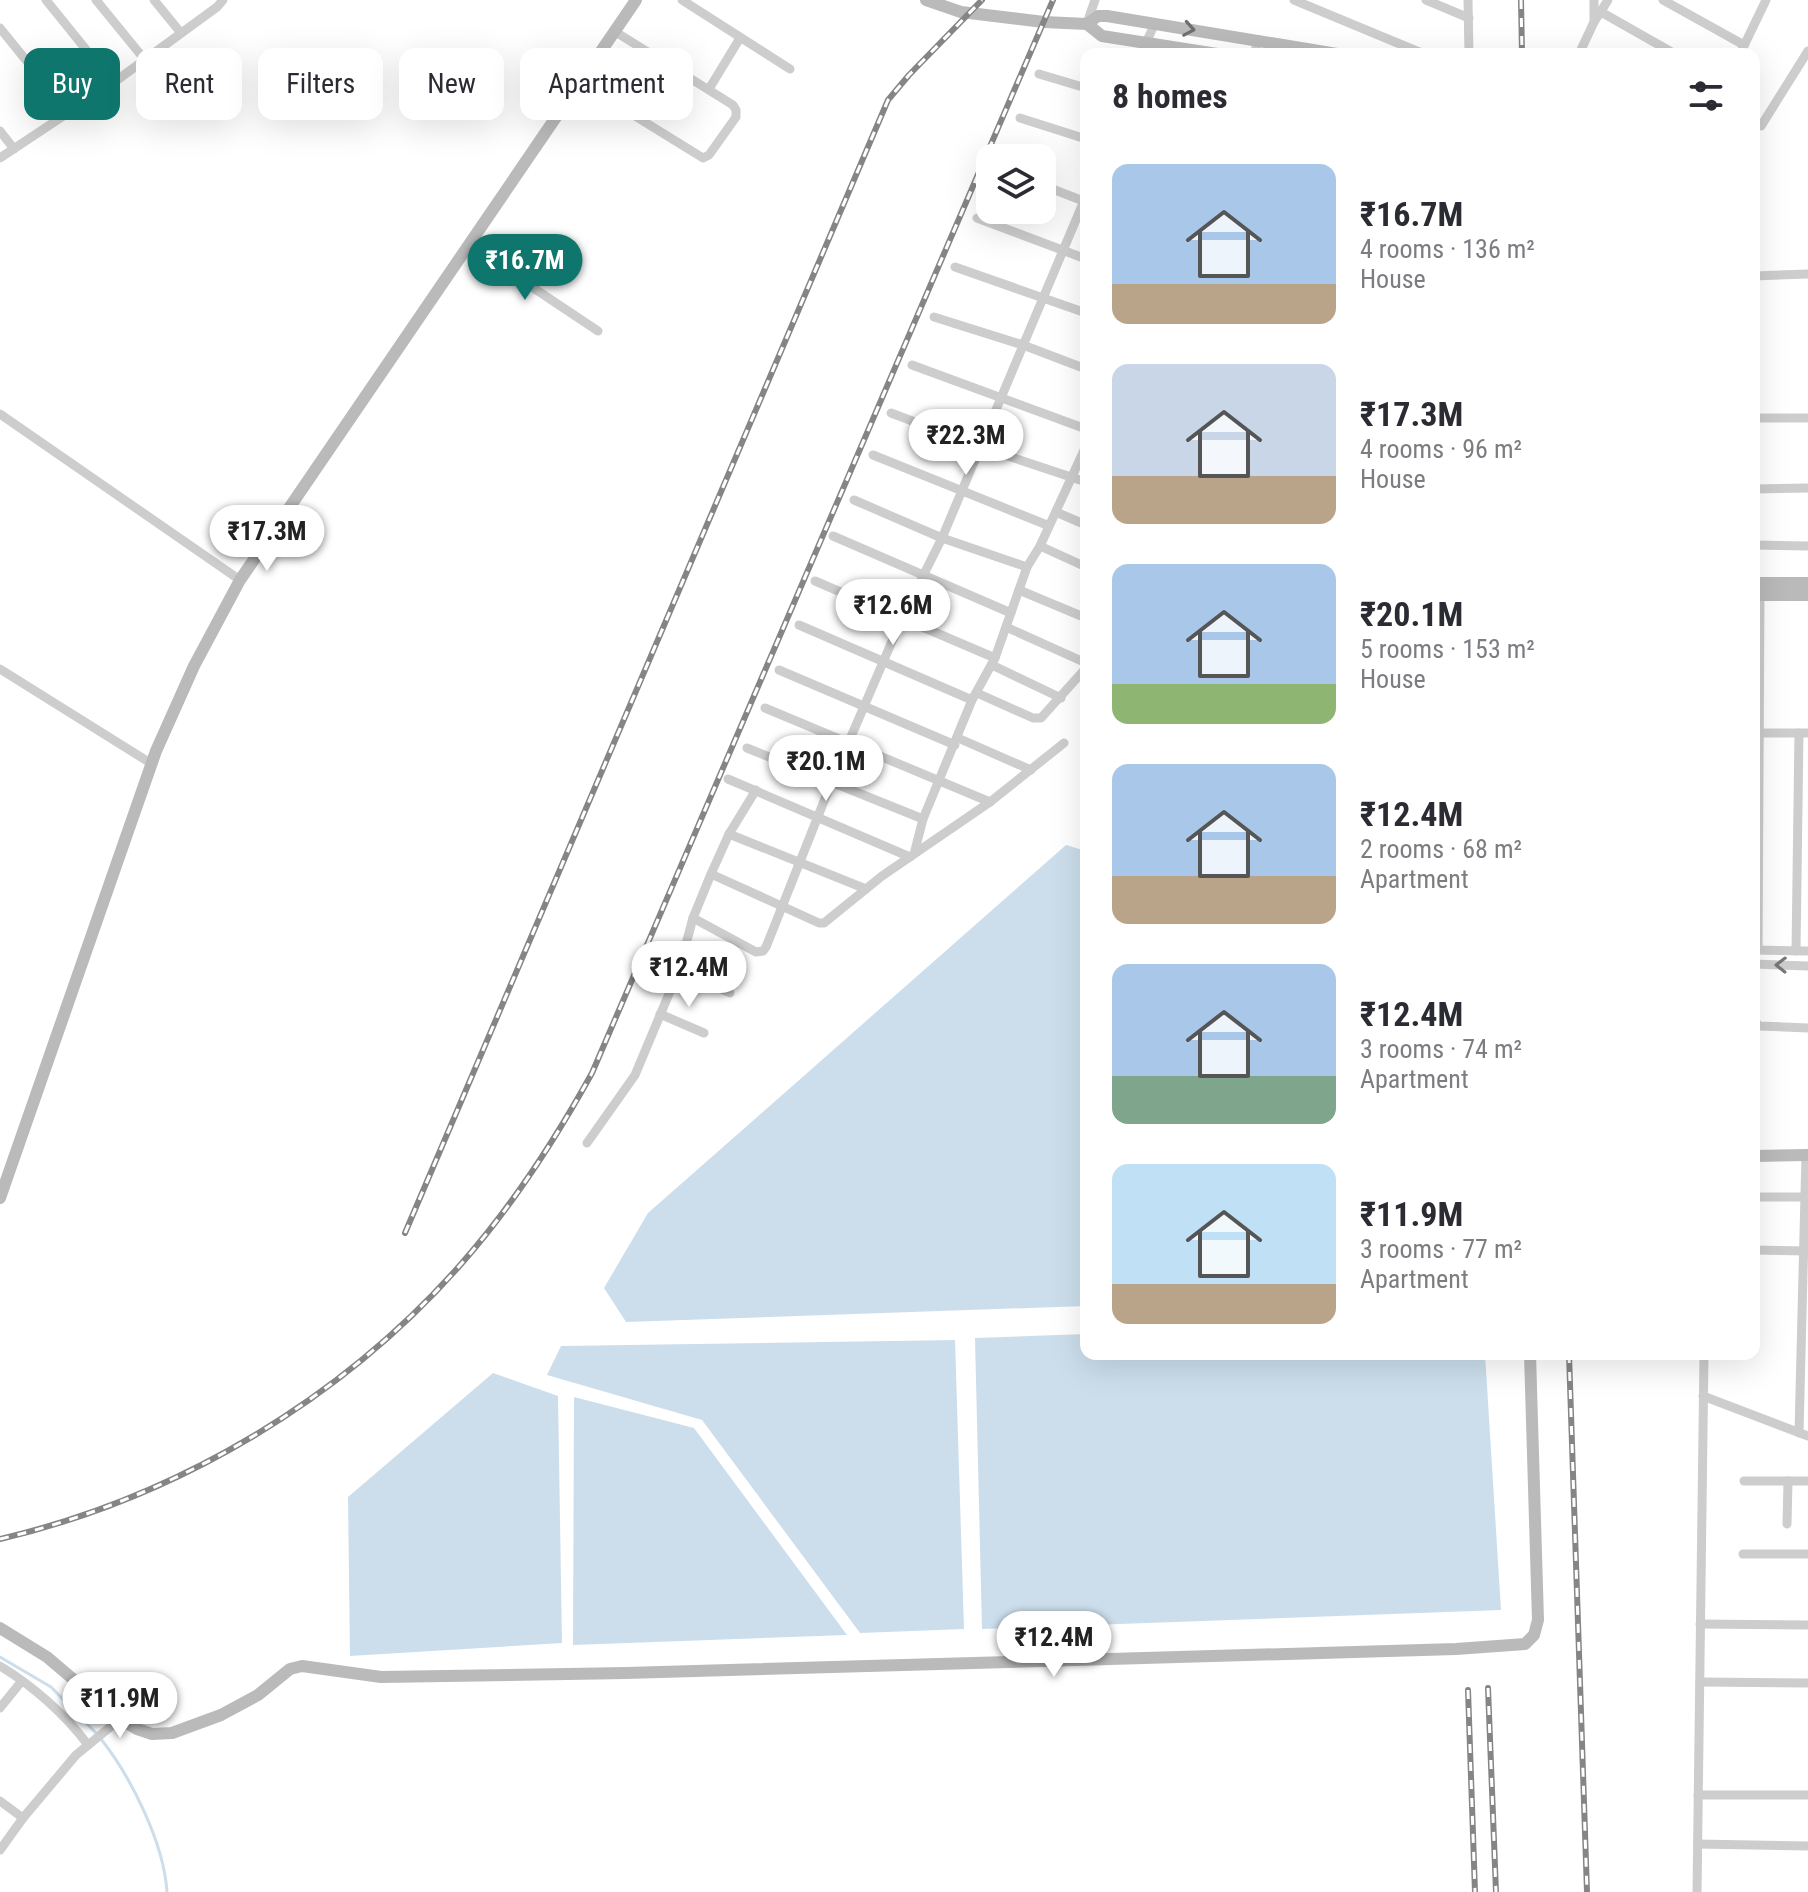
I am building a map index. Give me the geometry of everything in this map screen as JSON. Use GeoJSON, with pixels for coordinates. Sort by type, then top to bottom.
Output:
{"type":"FeatureCollection","features":[{"type":"Feature","properties":{"kind":"street"},"geometry":{"type":"LineString","coordinates":[[46,0],[85,48]]}},
{"type":"Feature","properties":{"kind":"street"},"geometry":{"type":"LineString","coordinates":[[96,0],[136,49]]}},
{"type":"Feature","properties":{"kind":"street"},"geometry":{"type":"LineString","coordinates":[[154,0],[181,33]]}},
{"type":"Feature","properties":{"kind":"street"},"geometry":{"type":"LineString","coordinates":[[161,48],[223,0]]}},
{"type":"Feature","properties":{"kind":"street"},"geometry":{"type":"LineString","coordinates":[[603,48],[636,0]]}},
{"type":"Feature","properties":{"kind":"street"},"geometry":{"type":"LineString","coordinates":[[682,0],[790,69]]}},
{"type":"Feature","properties":{"kind":"street"},"geometry":{"type":"LineString","coordinates":[[926,0],[961,12],[1044,22],[1087,24],[1101,15],[1155,23],[1256,48]]}},
{"type":"Feature","properties":{"kind":"street"},"geometry":{"type":"LineString","coordinates":[[1087,24],[1095,0]]}},
{"type":"Feature","properties":{"kind":"street"},"geometry":{"type":"LineString","coordinates":[[1294,0],[1410,48]]}},
{"type":"Feature","properties":{"kind":"street"},"geometry":{"type":"LineString","coordinates":[[1426,0],[1469,18]]}},
{"type":"Feature","properties":{"kind":"street"},"geometry":{"type":"LineString","coordinates":[[1468,0],[1469,48]]}},
{"type":"Feature","properties":{"kind":"street"},"geometry":{"type":"LineString","coordinates":[[1594,0],[1594,22]]}},
{"type":"Feature","properties":{"kind":"street"},"geometry":{"type":"LineString","coordinates":[[1582,48],[1608,0]]}},
{"type":"Feature","properties":{"kind":"street"},"geometry":{"type":"LineString","coordinates":[[1663,0],[1740,48]]}},
{"type":"Feature","properties":{"kind":"street"},"geometry":{"type":"LineString","coordinates":[[1742,48],[1766,0]]}},
{"type":"Feature","properties":{"kind":"street"},"geometry":{"type":"LineString","coordinates":[[1601,12],[1664,48]]}},
{"type":"Feature","properties":{"kind":"street"},"geometry":{"type":"LineString","coordinates":[[1087,24],[1102,36],[1144,48],[1155,23]]}},
{"type":"Feature","properties":{"kind":"street"},"geometry":{"type":"LineString","coordinates":[[0,28],[24,58]]}},
{"type":"Feature","properties":{"kind":"street"},"geometry":{"type":"LineString","coordinates":[[614,31],[709,89],[733,105],[737,113],[709,155],[703,158],[642,120]]}},
{"type":"Feature","properties":{"kind":"street"},"geometry":{"type":"LineString","coordinates":[[709,89],[740,38]]}},
{"type":"Feature","properties":{"kind":"street"},"geometry":{"type":"LineString","coordinates":[[1761,126],[1808,51]]}},
{"type":"Feature","properties":{"kind":"street"},"geometry":{"type":"LineString","coordinates":[[1039,74],[1080,86]]}},
{"type":"Feature","properties":{"kind":"street"},"geometry":{"type":"LineString","coordinates":[[1020,118],[1080,137]]}},
{"type":"Feature","properties":{"kind":"street"},"geometry":{"type":"LineString","coordinates":[[0,158],[56,120]]}},
{"type":"Feature","properties":{"kind":"street"},"geometry":{"type":"LineString","coordinates":[[0,1198],[152,764],[194,666],[240,580],[554,120]]}},
{"type":"Feature","properties":{"kind":"street"},"geometry":{"type":"LineString","coordinates":[[0,131],[14,149]]}},
{"type":"Feature","properties":{"kind":"street"},"geometry":{"type":"LineString","coordinates":[[1056,190],[1080,198]]}},
{"type":"Feature","properties":{"kind":"street"},"geometry":{"type":"LineString","coordinates":[[693,918],[760,952],[766,947],[816,817],[902,618],[942,538],[1080,212]]}},
{"type":"Feature","properties":{"kind":"street"},"geometry":{"type":"LineString","coordinates":[[992,224],[1080,257]]}},
{"type":"Feature","properties":{"kind":"street"},"geometry":{"type":"LineString","coordinates":[[469,245],[598,331]]}},
{"type":"Feature","properties":{"kind":"street"},"geometry":{"type":"LineString","coordinates":[[955,267],[1080,311]]}},
{"type":"Feature","properties":{"kind":"street"},"geometry":{"type":"LineString","coordinates":[[1760,276],[1808,274]]}},
{"type":"Feature","properties":{"kind":"street"},"geometry":{"type":"LineString","coordinates":[[934,317],[1080,367]]}},
{"type":"Feature","properties":{"kind":"street"},"geometry":{"type":"LineString","coordinates":[[912,365],[1080,427]]}},
{"type":"Feature","properties":{"kind":"street"},"geometry":{"type":"LineString","coordinates":[[891,413],[1080,480]]}},
{"type":"Feature","properties":{"kind":"street"},"geometry":{"type":"LineString","coordinates":[[0,414],[240,580]]}},
{"type":"Feature","properties":{"kind":"street"},"geometry":{"type":"LineString","coordinates":[[1760,418],[1808,418]]}},
{"type":"Feature","properties":{"kind":"street"},"geometry":{"type":"LineString","coordinates":[[873,455],[961,493],[1047,525]]}},
{"type":"Feature","properties":{"kind":"street"},"geometry":{"type":"LineString","coordinates":[[912,856],[923,819],[993,661],[1027,567],[1040,546],[1080,458]]}},
{"type":"Feature","properties":{"kind":"street"},"geometry":{"type":"LineString","coordinates":[[1760,489],[1808,488]]}},
{"type":"Feature","properties":{"kind":"street"},"geometry":{"type":"LineString","coordinates":[[854,500],[942,538],[1027,567]]}},
{"type":"Feature","properties":{"kind":"street"},"geometry":{"type":"LineString","coordinates":[[1056,512],[1080,522]]}},
{"type":"Feature","properties":{"kind":"street"},"geometry":{"type":"LineString","coordinates":[[833,536],[1011,613]]}},
{"type":"Feature","properties":{"kind":"street"},"geometry":{"type":"LineString","coordinates":[[1760,545],[1808,546]]}},
{"type":"Feature","properties":{"kind":"street"},"geometry":{"type":"LineString","coordinates":[[1040,546],[1080,564]]}},
{"type":"Feature","properties":{"kind":"street"},"geometry":{"type":"LineString","coordinates":[[815,581],[993,661],[1061,698]]}},
{"type":"Feature","properties":{"kind":"street"},"geometry":{"type":"LineString","coordinates":[[1760,589],[1808,583]]}},
{"type":"Feature","properties":{"kind":"street"},"geometry":{"type":"LineString","coordinates":[[1760,589],[1808,595]]}},
{"type":"Feature","properties":{"kind":"street"},"geometry":{"type":"LineString","coordinates":[[1019,590],[1080,615]]}},
{"type":"Feature","properties":{"kind":"street"},"geometry":{"type":"LineString","coordinates":[[799,625],[885,662],[1037,718],[1044,716],[1080,674]]}},
{"type":"Feature","properties":{"kind":"street"},"geometry":{"type":"LineString","coordinates":[[1006,627],[1080,663]]}},
{"type":"Feature","properties":{"kind":"street"},"geometry":{"type":"LineString","coordinates":[[0,669],[152,764]]}},
{"type":"Feature","properties":{"kind":"street"},"geometry":{"type":"LineString","coordinates":[[779,670],[1031,770]]}},
{"type":"Feature","properties":{"kind":"street"},"geometry":{"type":"LineString","coordinates":[[765,708],[990,802]]}},
{"type":"Feature","properties":{"kind":"street"},"geometry":{"type":"LineString","coordinates":[[1760,733],[1804,733],[1796,951]]}},
{"type":"Feature","properties":{"kind":"street"},"geometry":{"type":"LineString","coordinates":[[711,874],[824,923],[866,889],[990,802],[1064,743]]}},
{"type":"Feature","properties":{"kind":"street"},"geometry":{"type":"LineString","coordinates":[[747,748],[923,819]]}},
{"type":"Feature","properties":{"kind":"street"},"geometry":{"type":"LineString","coordinates":[[728,779],[912,856]]}},
{"type":"Feature","properties":{"kind":"street"},"geometry":{"type":"LineString","coordinates":[[587,1143],[630,1084],[679,970],[693,918],[711,874],[729,834],[756,790]]}},
{"type":"Feature","properties":{"kind":"street"},"geometry":{"type":"LineString","coordinates":[[729,834],[866,889]]}},
{"type":"Feature","properties":{"kind":"street"},"geometry":{"type":"LineString","coordinates":[[1797,911],[1808,912]]}},
{"type":"Feature","properties":{"kind":"street"},"geometry":{"type":"LineString","coordinates":[[1760,950],[1808,951]]}},
{"type":"Feature","properties":{"kind":"street"},"geometry":{"type":"LineString","coordinates":[[1760,964],[1808,966]]}},
{"type":"Feature","properties":{"kind":"street"},"geometry":{"type":"LineString","coordinates":[[679,970],[730,993]]}},
{"type":"Feature","properties":{"kind":"street"},"geometry":{"type":"LineString","coordinates":[[660,1014],[704,1033]]}},
{"type":"Feature","properties":{"kind":"street"},"geometry":{"type":"LineString","coordinates":[[1760,1026],[1808,1028]]}},
{"type":"Feature","properties":{"kind":"street"},"geometry":{"type":"LineString","coordinates":[[1703,1396],[1803,1434],[1807,1155],[1760,1156]]}},
{"type":"Feature","properties":{"kind":"street"},"geometry":{"type":"LineString","coordinates":[[1760,1197],[1806,1197]]}},
{"type":"Feature","properties":{"kind":"street"},"geometry":{"type":"LineString","coordinates":[[1760,1250],[1806,1251]]}},
{"type":"Feature","properties":{"kind":"street"},"geometry":{"type":"LineString","coordinates":[[0,1628],[47,1657],[120,1719],[145,1732],[172,1733],[240,1706],[290,1669],[302,1666],[381,1677],[611,1674],[1456,1649],[1525,1644],[1534,1635],[1538,1620],[1530,1360]]}},
{"type":"Feature","properties":{"kind":"street"},"geometry":{"type":"LineString","coordinates":[[1697,1892],[1704,1360]]}},
{"type":"Feature","properties":{"kind":"street"},"geometry":{"type":"LineString","coordinates":[[1744,1481],[1808,1481]]}},
{"type":"Feature","properties":{"kind":"street"},"geometry":{"type":"LineString","coordinates":[[1787,1524],[1788,1481]]}},
{"type":"Feature","properties":{"kind":"street"},"geometry":{"type":"LineString","coordinates":[[1743,1554],[1808,1554]]}},
{"type":"Feature","properties":{"kind":"street"},"geometry":{"type":"LineString","coordinates":[[1700,1624],[1808,1625]]}},
{"type":"Feature","properties":{"kind":"street"},"geometry":{"type":"LineString","coordinates":[[0,1666],[91,1743]]}},
{"type":"Feature","properties":{"kind":"street"},"geometry":{"type":"LineString","coordinates":[[0,1708],[21,1682]]}},
{"type":"Feature","properties":{"kind":"street"},"geometry":{"type":"LineString","coordinates":[[1700,1682],[1808,1683]]}},
{"type":"Feature","properties":{"kind":"street"},"geometry":{"type":"LineString","coordinates":[[0,1850],[76,1755],[120,1719]]}},
{"type":"Feature","properties":{"kind":"street"},"geometry":{"type":"LineString","coordinates":[[1698,1795],[1808,1795]]}},
{"type":"Feature","properties":{"kind":"street"},"geometry":{"type":"LineString","coordinates":[[0,1801],[23,1818]]}},
{"type":"Feature","properties":{"kind":"street"},"geometry":{"type":"LineString","coordinates":[[1698,1844],[1808,1846]]}},
{"type":"Feature","properties":{"kind":"water"},"geometry":{"type":"Polygon","coordinates":[[[1066,845],[1080,849],[1080,1306],[626,1322],[604,1288],[648,1213],[1066,845]]]}},
{"type":"Feature","properties":{"kind":"water"},"geometry":{"type":"Polygon","coordinates":[[[1080,1334],[1080,1360],[1485,1360],[1501,1610],[982,1629],[975,1338],[1080,1334]]]}},
{"type":"Feature","properties":{"kind":"water"},"geometry":{"type":"Polygon","coordinates":[[[955,1340],[964,1629],[860,1633],[702,1420],[547,1375],[561,1346],[955,1340]]]}},
{"type":"Feature","properties":{"kind":"water"},"geometry":{"type":"Polygon","coordinates":[[[493,1373],[558,1396],[562,1643],[350,1656],[348,1497],[493,1373]]]}},
{"type":"Feature","properties":{"kind":"water"},"geometry":{"type":"Polygon","coordinates":[[[574,1397],[694,1428],[847,1635],[573,1645],[574,1397]]]}},
{"type":"Feature","properties":{"kind":"waterway"},"geometry":{"type":"LineString","coordinates":[[0,1657],[51,1687],[96,1733]]}},
{"type":"Feature","properties":{"kind":"waterway"},"geometry":{"type":"LineString","coordinates":[[101,1739],[124,1772],[144,1811],[160,1853],[167,1892]]}},
{"type":"Feature","properties":{"kind":"railway"},"geometry":{"type":"LineString","coordinates":[[405,1233],[888,100],[982,0]]}},
{"type":"Feature","properties":{"kind":"railway"},"geometry":{"type":"LineString","coordinates":[[0,1539],[66,1521],[130,1498],[192,1470],[252,1437],[310,1399],[364,1358],[415,1312],[481,1241],[532,1171],[592,1073],[1053,0]]}},
{"type":"Feature","properties":{"kind":"railway"},"geometry":{"type":"LineString","coordinates":[[1521,0],[1522,48]]}},
{"type":"Feature","properties":{"kind":"railway"},"geometry":{"type":"LineString","coordinates":[[1569,1360],[1587,1892]]}},
{"type":"Feature","properties":{"kind":"railway"},"geometry":{"type":"LineString","coordinates":[[1488,1688],[1496,1892]]}},
{"type":"Feature","properties":{"kind":"railway"},"geometry":{"type":"LineString","coordinates":[[1468,1690],[1475,1892]]}}]}
